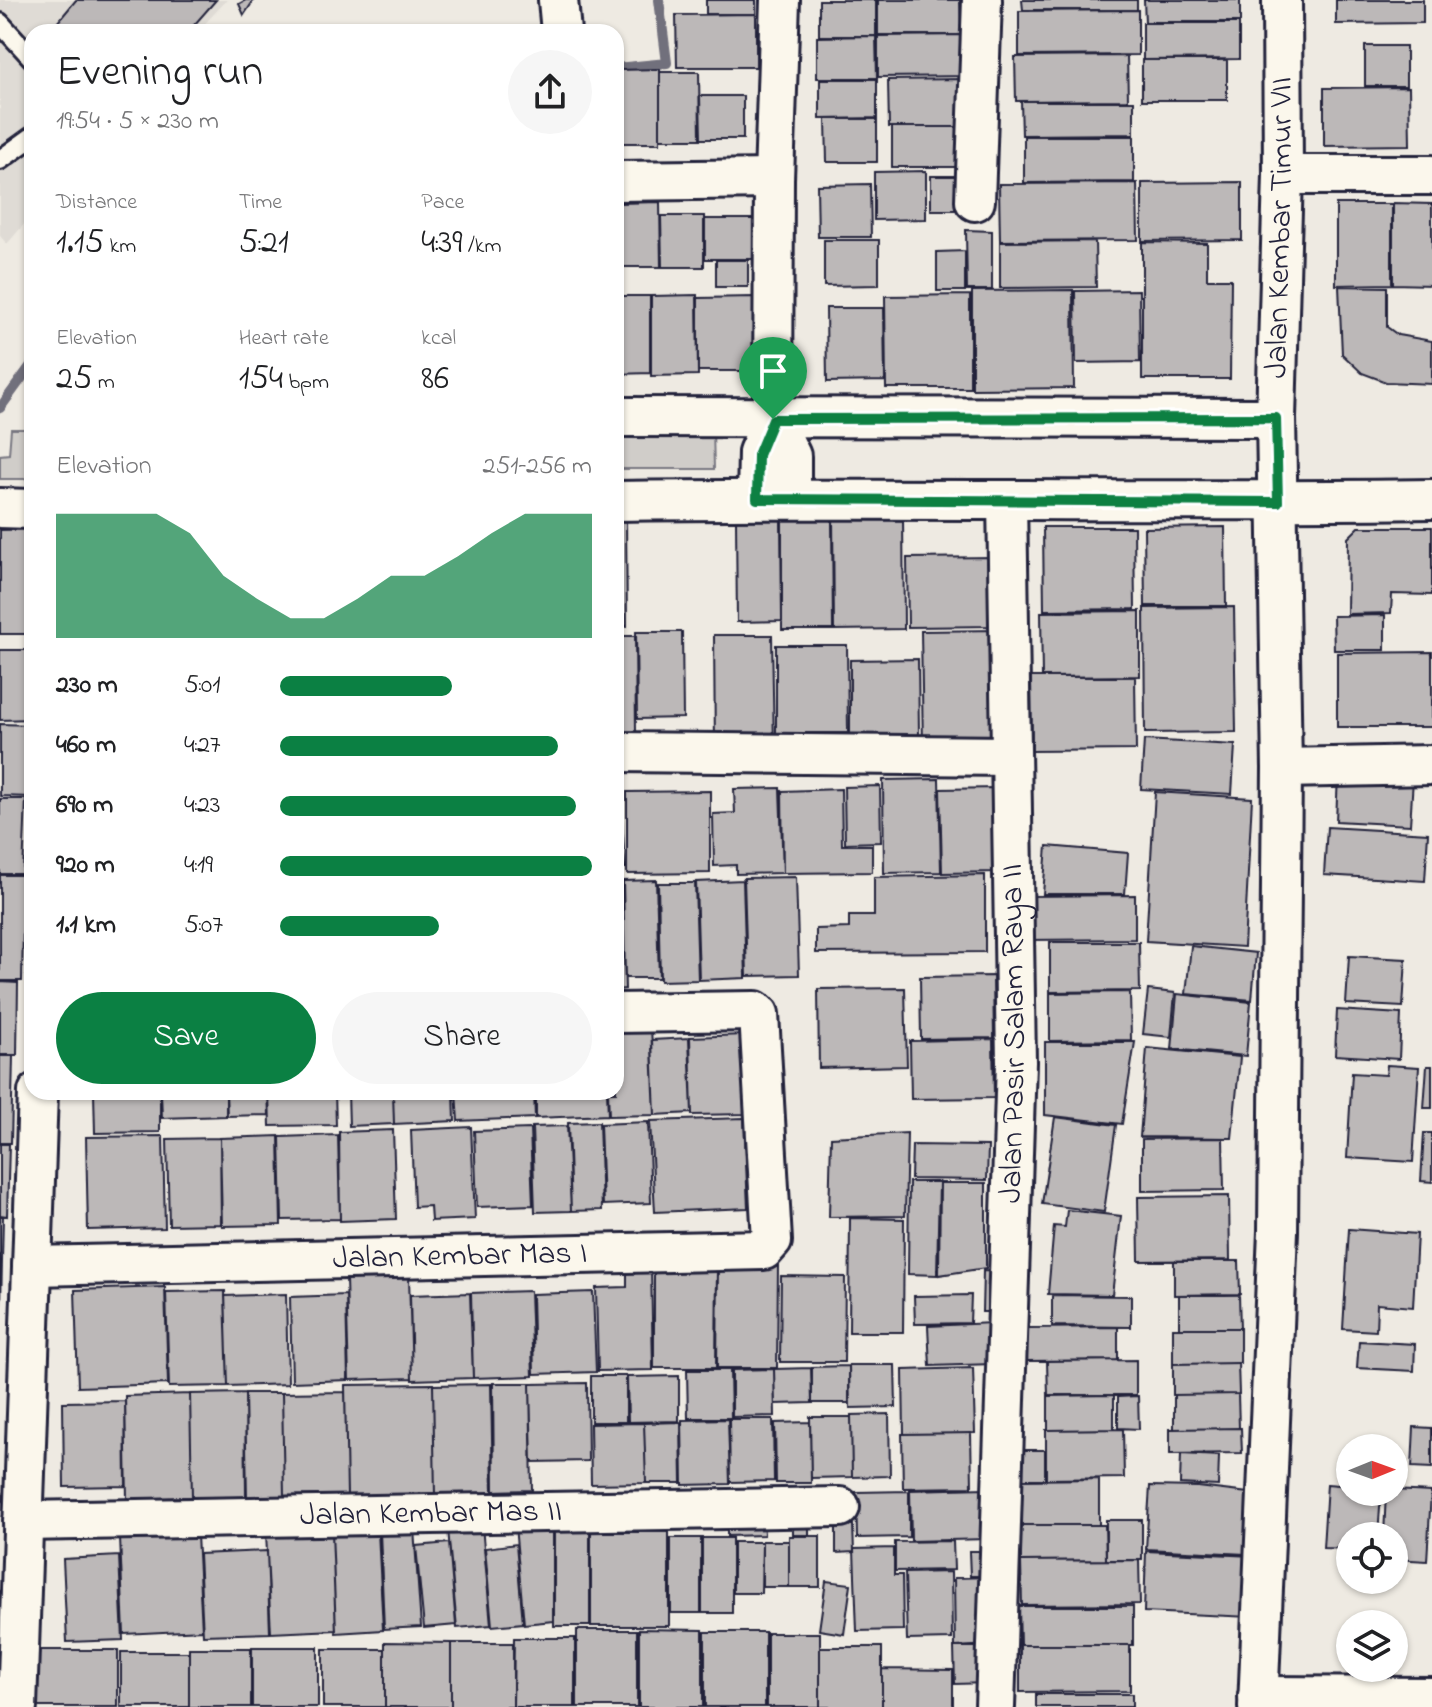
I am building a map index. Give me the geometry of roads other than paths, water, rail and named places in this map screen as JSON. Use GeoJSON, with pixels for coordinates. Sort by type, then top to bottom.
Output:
{"type":"FeatureCollection","features":[{"type":"Feature","properties":{"kind":"street"},"geometry":{"type":"LineString","coordinates":[[558,0],[560,24]]}},
{"type":"Feature","properties":{"kind":"street"},"geometry":{"type":"LineString","coordinates":[[774,499],[791,456],[773,419],[774,179],[780,0]]}},
{"type":"Feature","properties":{"kind":"street"},"geometry":{"type":"LineString","coordinates":[[975,201],[982,0]]}},
{"type":"Feature","properties":{"kind":"street","name":"Jalan Kembar Timur VII"},"geometry":{"type":"LineString","coordinates":[[1258,1702],[1278,1231],[1282,768],[1277,457],[1283,175],[1282,0]]}},
{"type":"Feature","properties":{"kind":"street"},"geometry":{"type":"LineString","coordinates":[[1283,175],[1432,175]]}},
{"type":"Feature","properties":{"kind":"street"},"geometry":{"type":"LineString","coordinates":[[624,181],[774,179]]}},
{"type":"Feature","properties":{"kind":"street"},"geometry":{"type":"LineString","coordinates":[[624,417],[773,419],[1277,457],[1432,499]]}},
{"type":"Feature","properties":{"kind":"street"},"geometry":{"type":"LineString","coordinates":[[624,501],[1007,500],[1277,457]]}},
{"type":"Feature","properties":{"kind":"street","name":"Jalan Pasir Salam Raya II"},"geometry":{"type":"LineString","coordinates":[[995,1707],[1016,1062],[1007,500]]}},
{"type":"Feature","properties":{"kind":"street"},"geometry":{"type":"LineString","coordinates":[[0,508],[24,509]]}},
{"type":"Feature","properties":{"kind":"street"},"geometry":{"type":"LineString","coordinates":[[624,752],[1011,756]]}},
{"type":"Feature","properties":{"kind":"street"},"geometry":{"type":"LineString","coordinates":[[1282,768],[1432,765]]}},
{"type":"Feature","properties":{"kind":"street","name":"Jalan Kembar Mas I"},"geometry":{"type":"LineString","coordinates":[[32,1266],[760,1251],[767,1248],[772,1241],[757,1012],[624,1013]]}},
{"type":"Feature","properties":{"kind":"street"},"geometry":{"type":"LineString","coordinates":[[17,1707],[38,1100]]}},
{"type":"Feature","properties":{"kind":"street","name":"Jalan Kembar Mas II"},"geometry":{"type":"LineString","coordinates":[[23,1521],[840,1507]]}},
{"type":"Feature","properties":{"kind":"street"},"geometry":{"type":"LineString","coordinates":[[1258,1702],[1432,1697]]}},
{"type":"Feature","properties":{"kind":"lane"},"geometry":{"type":"LineString","coordinates":[[0,23],[24,49]]}},
{"type":"Feature","properties":{"kind":"lane"},"geometry":{"type":"LineString","coordinates":[[0,160],[24,143]]}},
{"type":"Feature","properties":{"kind":"waterway"},"geometry":{"type":"LineString","coordinates":[[624,67],[667,63],[659,0]]}},
{"type":"Feature","properties":{"kind":"waterway"},"geometry":{"type":"LineString","coordinates":[[0,408],[24,375]]}}]}
